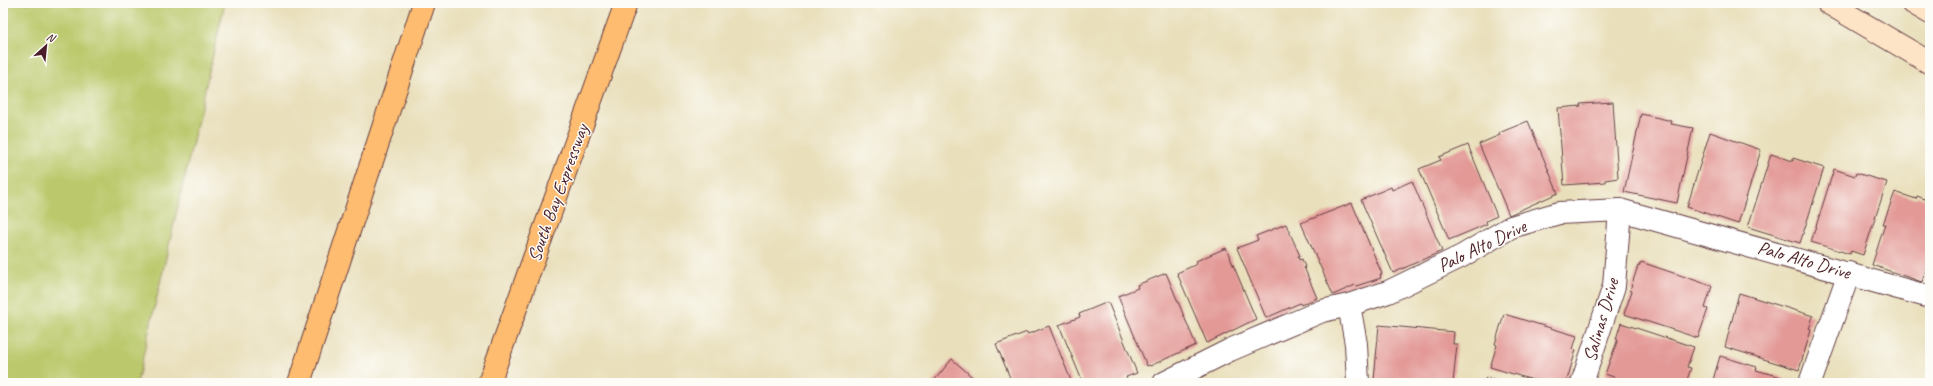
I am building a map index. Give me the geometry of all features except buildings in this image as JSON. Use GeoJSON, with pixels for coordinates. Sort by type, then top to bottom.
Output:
{"type":"FeatureCollection","features":[{"type":"Feature","properties":{"kind":"highway"},"geometry":{"type":"LineString","coordinates":[[299,383],[424,3]]}},
{"type":"Feature","properties":{"kind":"highway","name":"South Bay Expressway"},"geometry":{"type":"LineString","coordinates":[[489,383],[626,3]]}},
{"type":"Feature","properties":{"kind":"street"},"geometry":{"type":"LineString","coordinates":[[1828,3],[1930,63]]}},
{"type":"Feature","properties":{"kind":"street"},"geometry":{"type":"LineString","coordinates":[[1913,3],[1930,13]]}},
{"type":"Feature","properties":{"kind":"street","name":"Palo Alto Drive"},"geometry":{"type":"LineString","coordinates":[[1164,383],[1230,350],[1322,311],[1349,305],[1388,292],[1462,256],[1511,227],[1559,213],[1620,210],[1930,296]]}},
{"type":"Feature","properties":{"kind":"street","name":"Salinas Drive"},"geometry":{"type":"LineString","coordinates":[[1582,383],[1614,286],[1620,210]]}},
{"type":"Feature","properties":{"kind":"street"},"geometry":{"type":"LineString","coordinates":[[1810,383],[1849,273]]}},
{"type":"Feature","properties":{"kind":"street"},"geometry":{"type":"LineString","coordinates":[[1349,305],[1356,344],[1358,383]]}},
{"type":"Feature","properties":{"kind":"green space"},"geometry":{"type":"Polygon","coordinates":[[[3,3],[225,3],[137,383],[3,383],[3,3]]]}}]}
